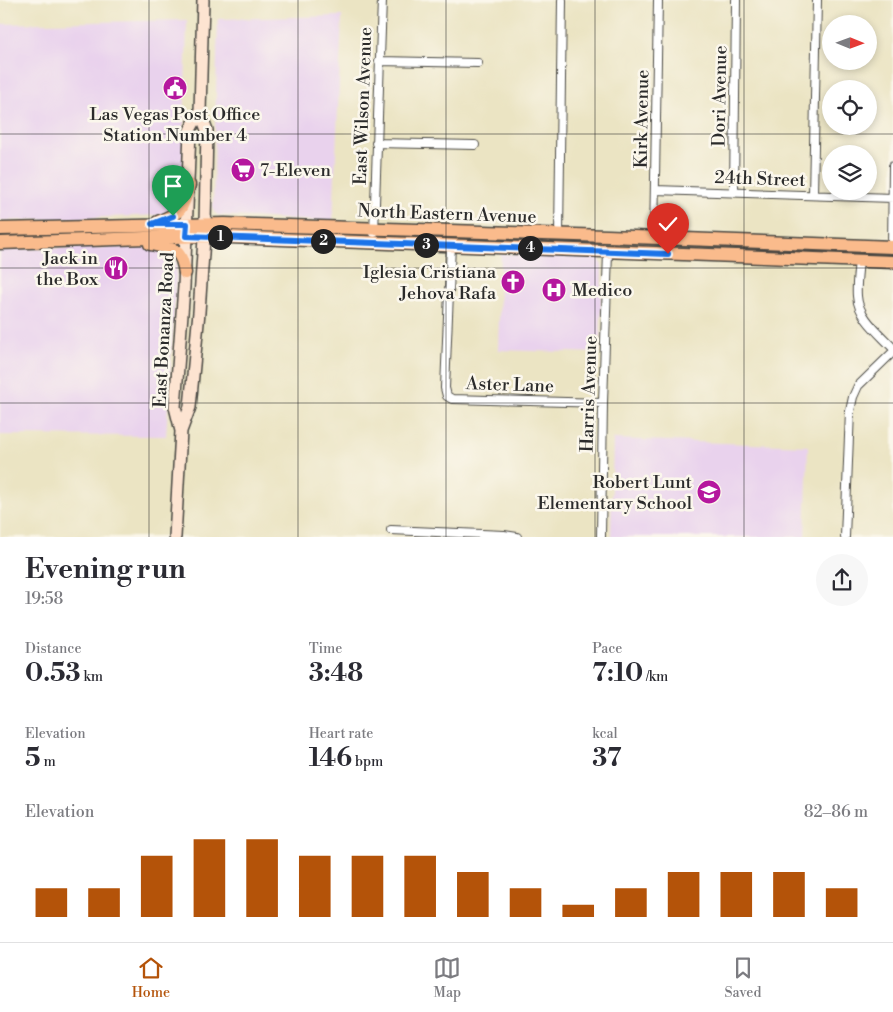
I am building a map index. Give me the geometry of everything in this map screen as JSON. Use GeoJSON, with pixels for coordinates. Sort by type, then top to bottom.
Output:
{"type":"FeatureCollection","features":[{"type":"Feature","properties":{"kind":"main road","name":"East Bonanza Road"},"geometry":{"type":"LineString","coordinates":[[181,431],[190,407],[200,312],[208,130],[200,112],[203,0]]}},
{"type":"Feature","properties":{"kind":"main road","name":"East Bonanza Road"},"geometry":{"type":"LineString","coordinates":[[175,537],[181,431],[175,407],[185,273],[190,130],[200,112]]}},
{"type":"Feature","properties":{"kind":"main road"},"geometry":{"type":"LineString","coordinates":[[152,224],[173,216],[180,211],[185,202],[189,185]]}},
{"type":"Feature","properties":{"kind":"main road","name":"North Eastern Avenue"},"geometry":{"type":"LineString","coordinates":[[0,229],[152,224],[187,230]]}},
{"type":"Feature","properties":{"kind":"main road"},"geometry":{"type":"LineString","coordinates":[[20,242],[27,235],[55,233],[60,227]]}},
{"type":"Feature","properties":{"kind":"main road","name":"North Eastern Avenue"},"geometry":{"type":"LineString","coordinates":[[0,243],[128,238],[187,230],[374,229],[654,238],[893,249]]}},
{"type":"Feature","properties":{"kind":"main road","name":"North Eastern Avenue"},"geometry":{"type":"LineString","coordinates":[[204,230],[374,243],[893,262]]}},
{"type":"Feature","properties":{"kind":"main road"},"geometry":{"type":"LineString","coordinates":[[494,247],[555,240],[559,235]]}},
{"type":"Feature","properties":{"kind":"main road"},"geometry":{"type":"LineString","coordinates":[[128,238],[173,248],[182,258],[185,273]]}},
{"type":"Feature","properties":{"kind":"main road"},"geometry":{"type":"LineString","coordinates":[[608,252],[618,245],[665,247],[677,239]]}},
{"type":"Feature","properties":{"kind":"main road"},"geometry":{"type":"LineString","coordinates":[[859,260],[870,253],[893,249]]}},
{"type":"Feature","properties":{"kind":"main road"},"geometry":{"type":"LineString","coordinates":[[178,365],[185,374],[184,382],[190,407]]}},
{"type":"Feature","properties":{"kind":"street","name":"East Wilson Avenue"},"geometry":{"type":"LineString","coordinates":[[374,243],[382,0]]}},
{"type":"Feature","properties":{"kind":"street"},"geometry":{"type":"LineString","coordinates":[[559,235],[562,0]]}},
{"type":"Feature","properties":{"kind":"street","name":"Kirk Avenue"},"geometry":{"type":"LineString","coordinates":[[654,238],[658,0]]}},
{"type":"Feature","properties":{"kind":"street","name":"Dori Avenue"},"geometry":{"type":"LineString","coordinates":[[734,193],[736,0]]}},
{"type":"Feature","properties":{"kind":"street"},"geometry":{"type":"LineString","coordinates":[[813,196],[817,0]]}},
{"type":"Feature","properties":{"kind":"street"},"geometry":{"type":"LineString","coordinates":[[379,62],[478,63]]}},
{"type":"Feature","properties":{"kind":"street"},"geometry":{"type":"LineString","coordinates":[[376,143],[475,145]]}},
{"type":"Feature","properties":{"kind":"street"},"geometry":{"type":"LineString","coordinates":[[893,166],[893,249]]}},
{"type":"Feature","properties":{"kind":"street","name":"24th Street"},"geometry":{"type":"LineString","coordinates":[[656,190],[893,198]]}},
{"type":"Feature","properties":{"kind":"street","name":"Aster Lane"},"geometry":{"type":"LineString","coordinates":[[451,245],[445,388],[447,396],[452,399],[492,401],[603,403]]}},
{"type":"Feature","properties":{"kind":"street","name":"Harris Avenue"},"geometry":{"type":"LineString","coordinates":[[601,537],[608,252]]}},
{"type":"Feature","properties":{"kind":"street"},"geometry":{"type":"LineString","coordinates":[[859,260],[857,298],[868,320],[893,348]]}},
{"type":"Feature","properties":{"kind":"street"},"geometry":{"type":"LineString","coordinates":[[845,537],[850,411],[853,397],[858,386],[893,352]]}},
{"type":"Feature","properties":{"kind":"street"},"geometry":{"type":"LineString","coordinates":[[390,530],[517,537]]}},
{"type":"Feature","properties":{"kind":"shaded area"},"geometry":{"type":"Polygon","coordinates":[[[342,16],[333,222],[218,215],[214,212],[213,208],[218,19],[342,16]]]}},
{"type":"Feature","properties":{"kind":"shaded area"},"geometry":{"type":"Polygon","coordinates":[[[187,20],[182,197],[179,204],[161,215],[0,221],[0,24],[187,20]]]}},
{"type":"Feature","properties":{"kind":"shaded area"},"geometry":{"type":"Polygon","coordinates":[[[148,247],[174,255],[177,265],[166,436],[0,435],[0,249],[148,247]]]}},
{"type":"Feature","properties":{"kind":"shaded area"},"geometry":{"type":"Polygon","coordinates":[[[501,254],[597,257],[600,259],[602,267],[600,353],[498,350],[501,254]]]}},
{"type":"Feature","properties":{"kind":"shaded area","name":"Robert Lunt Elementary School"},"geometry":{"type":"Polygon","coordinates":[[[613,439],[808,446],[805,537],[611,537],[613,439]]]}},
{"type":"Feature","properties":{"kind":"place","name":"Las Vegas Post Office Station Number 4"},"geometry":{"type":"Point","coordinates":[175,88]}},
{"type":"Feature","properties":{"kind":"place","name":"7-Eleven"},"geometry":{"type":"Point","coordinates":[243,170]}},
{"type":"Feature","properties":{"kind":"place","name":"Jack in the Box"},"geometry":{"type":"Point","coordinates":[116,268]}},
{"type":"Feature","properties":{"kind":"place","name":"Iglesia Cristiana Jehova Rafa"},"geometry":{"type":"Point","coordinates":[513,282]}},
{"type":"Feature","properties":{"kind":"place","name":"Medico"},"geometry":{"type":"Point","coordinates":[554,290]}},
{"type":"Feature","properties":{"kind":"place","name":"Robert Lunt Elementary School"},"geometry":{"type":"Point","coordinates":[709,492]}},
{"type":"Feature","properties":{"kind":"route"},"geometry":{"type":"LineString","coordinates":[[173,216],[152,224],[187,224],[186,236],[668,254]]}}]}
